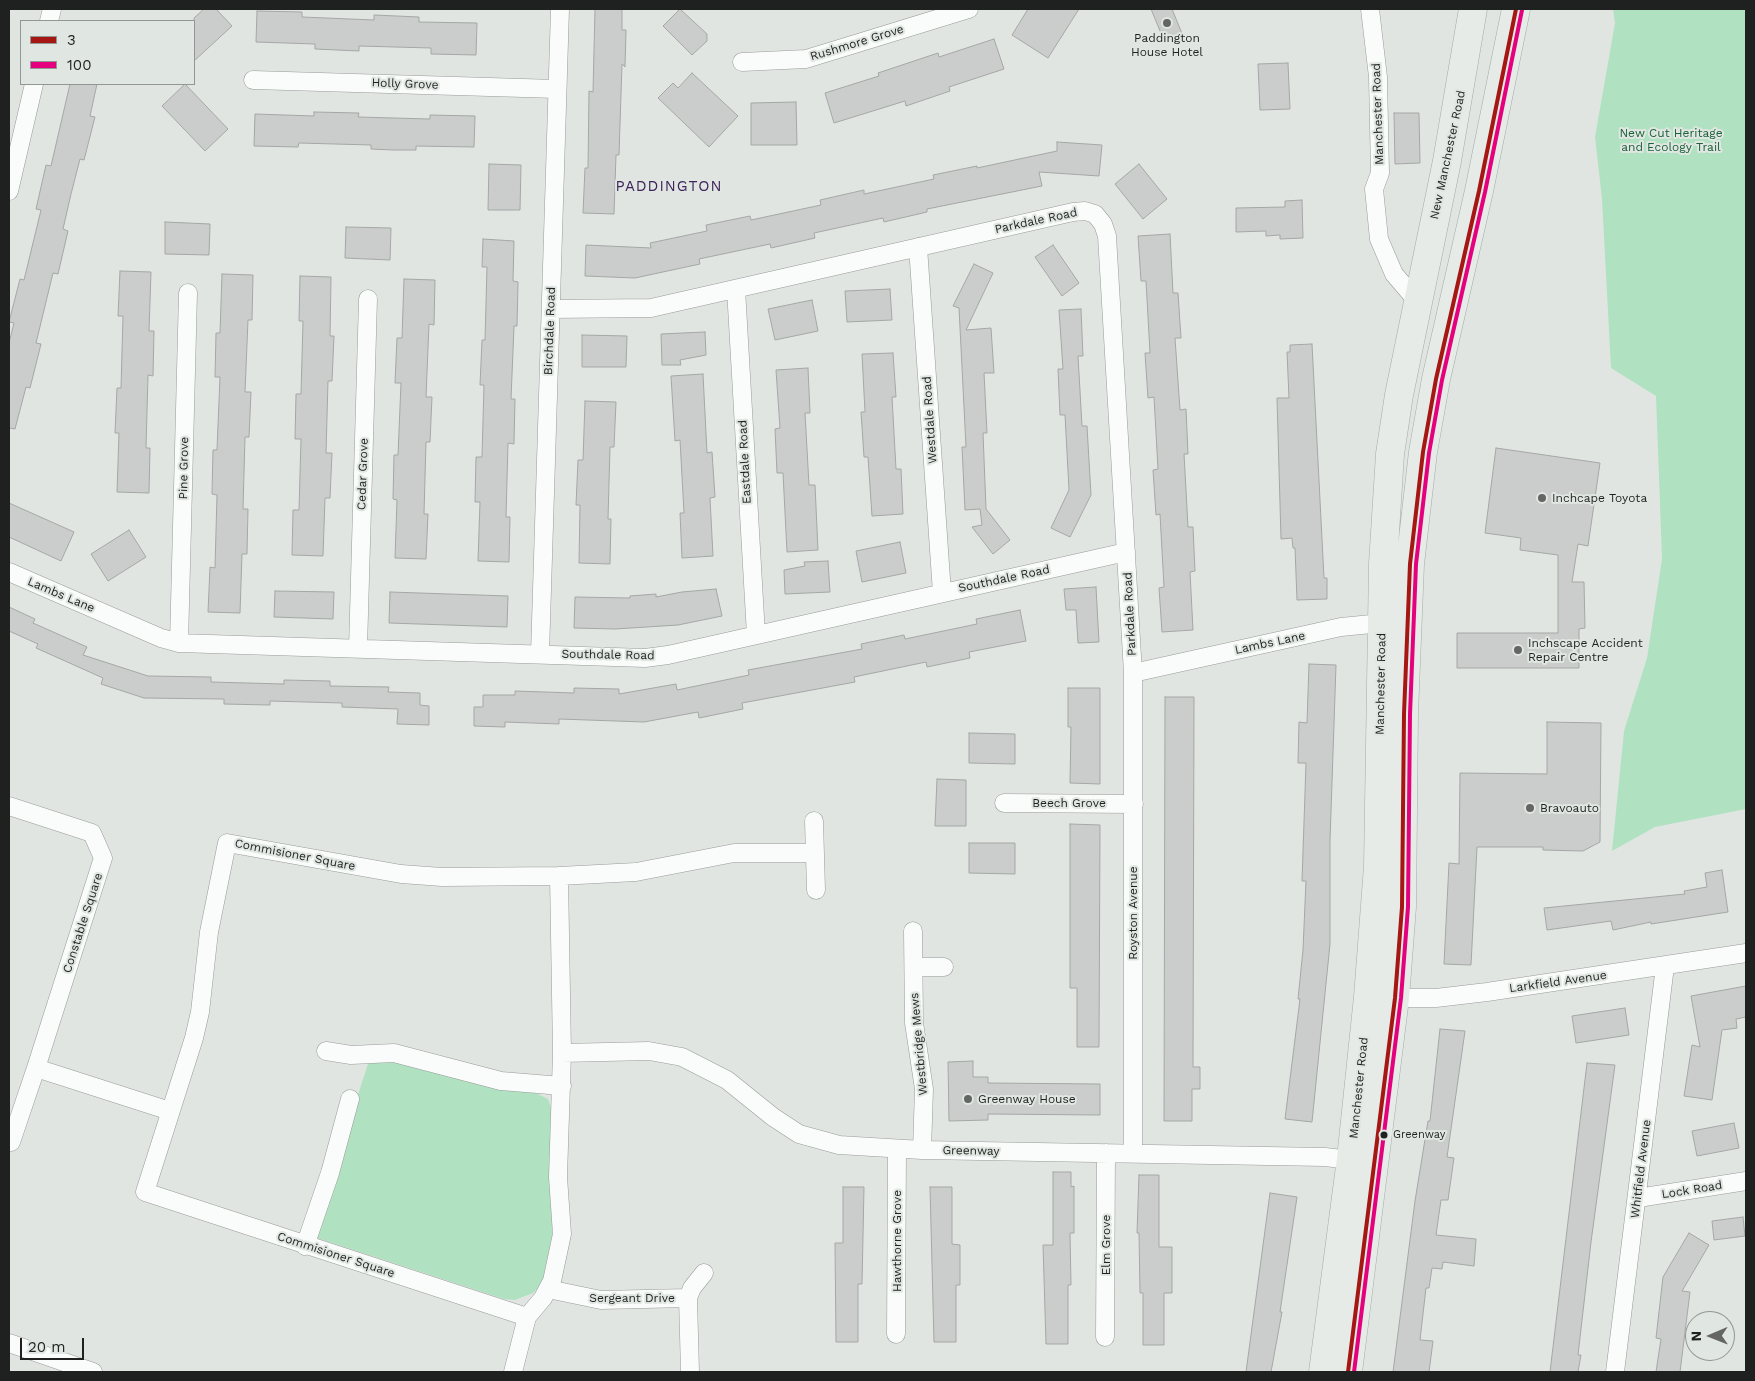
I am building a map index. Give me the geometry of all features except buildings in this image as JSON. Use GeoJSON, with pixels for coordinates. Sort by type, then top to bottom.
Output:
{"type":"FeatureCollection","features":[{"type":"Feature","properties":{"kind":"main road","name":"New Manchester Road"},"geometry":{"type":"LineString","coordinates":[[1417,301],[1447,162],[1474,9]]}},
{"type":"Feature","properties":{"kind":"main road","name":"Manchester Road"},"geometry":{"type":"LineString","coordinates":[[1348,1372],[1363,1161],[1368,997],[1395,622],[1411,554],[1423,452],[1436,379],[1479,191],[1516,9]]}},
{"type":"Feature","properties":{"kind":"main road","name":"Manchester Road"},"geometry":{"type":"LineString","coordinates":[[1323,1372],[1395,998],[1402,907],[1395,622],[1384,535],[1390,454],[1417,301]]}},
{"type":"Feature","properties":{"kind":"street","name":"Birchdale Road"},"geometry":{"type":"LineString","coordinates":[[540,654],[560,9]]}},
{"type":"Feature","properties":{"kind":"street","name":"Rushmore Grove"},"geometry":{"type":"LineString","coordinates":[[742,62],[806,59],[969,9]]}},
{"type":"Feature","properties":{"kind":"street","name":"Manchester Road"},"geometry":{"type":"LineString","coordinates":[[1370,9],[1378,77],[1380,173],[1374,189],[1379,239],[1394,274],[1417,301]]}},
{"type":"Feature","properties":{"kind":"street","name":"Holly Grove"},"geometry":{"type":"LineString","coordinates":[[252,79],[557,89]]}},
{"type":"Feature","properties":{"kind":"street"},"geometry":{"type":"LineString","coordinates":[[9,190],[34,85]]}},
{"type":"Feature","properties":{"kind":"street","name":"Parkdale Road"},"geometry":{"type":"LineString","coordinates":[[551,309],[639,310],[1073,212],[1085,211],[1095,214],[1103,224],[1107,236],[1133,673]]}},
{"type":"Feature","properties":{"kind":"street","name":"Westdale Road"},"geometry":{"type":"LineString","coordinates":[[918,247],[942,593]]}},
{"type":"Feature","properties":{"kind":"street","name":"Eastdale Road"},"geometry":{"type":"LineString","coordinates":[[736,288],[756,635]]}},
{"type":"Feature","properties":{"kind":"street","name":"Pine Grove"},"geometry":{"type":"LineString","coordinates":[[179,643],[188,293]]}},
{"type":"Feature","properties":{"kind":"street","name":"Cedar Grove"},"geometry":{"type":"LineString","coordinates":[[358,648],[368,299]]}},
{"type":"Feature","properties":{"kind":"street","name":"Southdale Road"},"geometry":{"type":"LineString","coordinates":[[113,617],[161,638],[179,643],[657,657],[1126,552]]}},
{"type":"Feature","properties":{"kind":"street","name":"Lambs Lane"},"geometry":{"type":"LineString","coordinates":[[9,572],[113,617]]}},
{"type":"Feature","properties":{"kind":"street","name":"Lambs Lane"},"geometry":{"type":"LineString","coordinates":[[1133,673],[1341,627],[1395,622]]}},
{"type":"Feature","properties":{"kind":"street","name":"Royston Avenue"},"geometry":{"type":"LineString","coordinates":[[1133,673],[1133,1152]]}},
{"type":"Feature","properties":{"kind":"street","name":"Beech Grove"},"geometry":{"type":"LineString","coordinates":[[1004,803],[1134,804]]}},
{"type":"Feature","properties":{"kind":"street","name":"Constable Square"},"geometry":{"type":"LineString","coordinates":[[9,806],[92,833],[103,858],[12,1142],[9,1141]]}},
{"type":"Feature","properties":{"kind":"street"},"geometry":{"type":"LineString","coordinates":[[814,822],[816,890]]}},
{"type":"Feature","properties":{"kind":"street","name":"Commisioner Square"},"geometry":{"type":"LineString","coordinates":[[527,1317],[305,1246],[145,1192],[194,1038],[200,1012],[209,932],[227,843],[401,874],[442,877],[559,876]]}},
{"type":"Feature","properties":{"kind":"street"},"geometry":{"type":"LineString","coordinates":[[513,1372],[527,1317],[548,1289],[557,1264],[562,1234],[558,1177],[562,1086],[559,876],[636,872],[734,852],[815,853]]}},
{"type":"Feature","properties":{"kind":"street","name":"Westbridge Mews"},"geometry":{"type":"LineString","coordinates":[[913,931],[914,1023],[924,1088],[922,1150]]}},
{"type":"Feature","properties":{"kind":"street","name":"Larkfield Avenue"},"geometry":{"type":"LineString","coordinates":[[1368,997],[1436,998],[1746,953]]}},
{"type":"Feature","properties":{"kind":"street","name":"Whitfield Avenue"},"geometry":{"type":"LineString","coordinates":[[1615,1372],[1638,1198],[1665,966]]}},
{"type":"Feature","properties":{"kind":"street"},"geometry":{"type":"LineString","coordinates":[[914,968],[944,967]]}},
{"type":"Feature","properties":{"kind":"street"},"geometry":{"type":"LineString","coordinates":[[326,1051],[351,1055],[394,1053],[501,1081],[562,1086]]}},
{"type":"Feature","properties":{"kind":"street","name":"Greenway"},"geometry":{"type":"LineString","coordinates":[[562,1053],[649,1051],[682,1057],[727,1080],[773,1117],[799,1134],[840,1145],[922,1150],[1106,1154],[1133,1152],[1325,1157],[1363,1161]]}},
{"type":"Feature","properties":{"kind":"street"},"geometry":{"type":"LineString","coordinates":[[36,1068],[170,1111]]}},
{"type":"Feature","properties":{"kind":"street"},"geometry":{"type":"LineString","coordinates":[[305,1246],[330,1172],[350,1099]]}},
{"type":"Feature","properties":{"kind":"street","name":"Hawthorne Grove"},"geometry":{"type":"LineString","coordinates":[[896,1334],[897,1149]]}},
{"type":"Feature","properties":{"kind":"street","name":"Elm Grove"},"geometry":{"type":"LineString","coordinates":[[1105,1338],[1106,1154]]}},
{"type":"Feature","properties":{"kind":"street","name":"Lock Road"},"geometry":{"type":"LineString","coordinates":[[1638,1198],[1746,1181]]}},
{"type":"Feature","properties":{"kind":"street","name":"Sergeant Drive"},"geometry":{"type":"LineString","coordinates":[[690,1372],[688,1298],[692,1288],[704,1273]]}},
{"type":"Feature","properties":{"kind":"street","name":"Sergeant Drive"},"geometry":{"type":"LineString","coordinates":[[548,1289],[601,1300],[688,1298]]}},
{"type":"Feature","properties":{"kind":"street"},"geometry":{"type":"LineString","coordinates":[[9,1343],[93,1372]]}},
{"type":"Feature","properties":{"kind":"green space","name":"New Cut Heritage and Ecology Trail"},"geometry":{"type":"Polygon","coordinates":[[[1613,9],[1746,9],[1746,809],[1655,827],[1612,851],[1624,731],[1647,658],[1662,559],[1656,396],[1611,368],[1602,199],[1595,137],[1615,23],[1613,9]]]}},
{"type":"Feature","properties":{"kind":"green space"},"geometry":{"type":"Polygon","coordinates":[[[386,1059],[534,1092],[548,1099],[552,1110],[552,1236],[542,1284],[533,1293],[515,1300],[504,1299],[317,1238],[348,1125],[368,1064],[372,1061],[386,1059]]]}},
{"type":"Feature","properties":{"kind":"transit line","name":"3"},"geometry":{"type":"LineString","coordinates":[[1348,1372],[1395,998],[1402,907],[1404,714],[1410,564],[1423,452],[1436,379],[1479,191],[1516,9]]}},
{"type":"Feature","properties":{"kind":"transit line","name":"100"},"geometry":{"type":"LineString","coordinates":[[1354,1372],[1401,998],[1408,907],[1410,714],[1416,564],[1429,453],[1442,380],[1485,192],[1522,10]]}},
{"type":"Feature","properties":{"kind":"place","name":"Paddington House Hotel"},"geometry":{"type":"Point","coordinates":[1167,23]}},
{"type":"Feature","properties":{"kind":"place","name":"Inchcape Toyota"},"geometry":{"type":"Point","coordinates":[1542,498]}},
{"type":"Feature","properties":{"kind":"place","name":"Inchscape Accident Repair Centre"},"geometry":{"type":"Point","coordinates":[1518,650]}},
{"type":"Feature","properties":{"kind":"place","name":"Bravoauto"},"geometry":{"type":"Point","coordinates":[1530,808]}},
{"type":"Feature","properties":{"kind":"place","name":"Greenway House"},"geometry":{"type":"Point","coordinates":[968,1099]}},
{"type":"Feature","properties":{"kind":"place","name":"Greenway"},"geometry":{"type":"Point","coordinates":[1384,1135]}},
{"type":"Feature","properties":{"kind":"district","name":"PADDINGTON"},"geometry":{"type":"Point","coordinates":[669,187]}}]}
